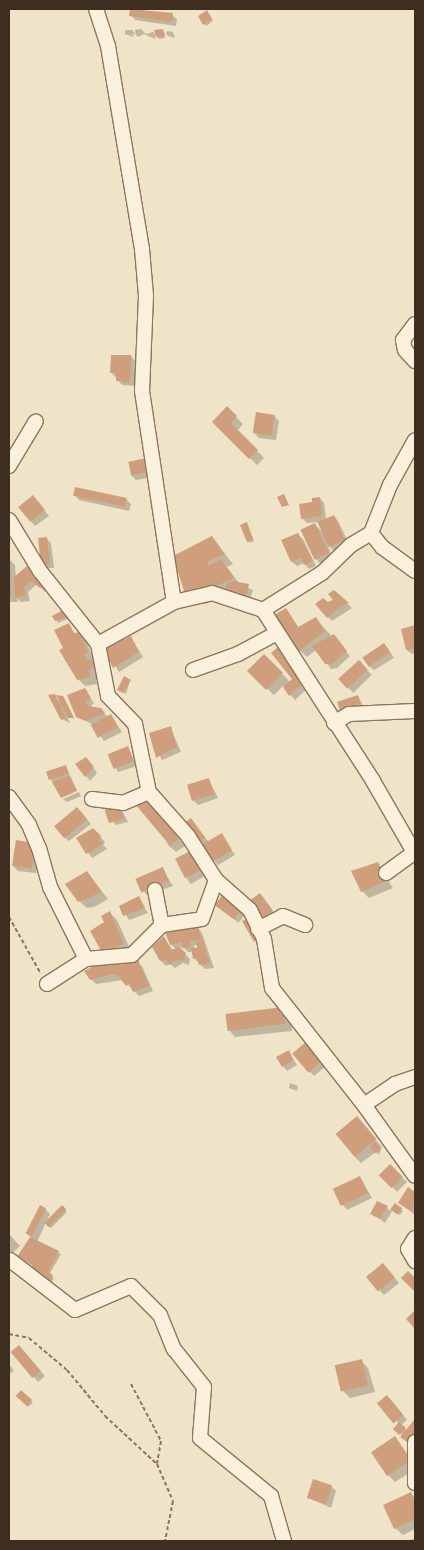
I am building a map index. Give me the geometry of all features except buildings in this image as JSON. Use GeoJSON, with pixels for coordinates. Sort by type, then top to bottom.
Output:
{"type":"FeatureCollection","features":[{"type":"Feature","properties":{"kind":"street"},"geometry":{"type":"LineString","coordinates":[[96,9],[108,46],[142,250],[146,296],[142,391],[174,602]]}},
{"type":"Feature","properties":{"kind":"street"},"geometry":{"type":"LineString","coordinates":[[415,324],[403,340],[405,350],[415,361]]}},
{"type":"Feature","properties":{"kind":"street"},"geometry":{"type":"LineString","coordinates":[[9,466],[36,421]]}},
{"type":"Feature","properties":{"kind":"street"},"geometry":{"type":"LineString","coordinates":[[264,610],[322,573],[351,545],[371,533],[390,485],[415,440]]}},
{"type":"Feature","properties":{"kind":"street"},"geometry":{"type":"LineString","coordinates":[[9,520],[40,571],[98,644],[108,696],[134,724],[149,792],[188,836],[216,880],[250,910],[264,939],[272,988],[364,1105],[415,1176]]}},
{"type":"Feature","properties":{"kind":"street"},"geometry":{"type":"LineString","coordinates":[[371,533],[382,547],[415,571]]}},
{"type":"Feature","properties":{"kind":"street"},"geometry":{"type":"LineString","coordinates":[[98,644],[174,602],[212,593],[264,610],[334,723],[373,781],[415,854],[386,872]]}},
{"type":"Feature","properties":{"kind":"street"},"geometry":{"type":"LineString","coordinates":[[193,670],[238,654],[277,633]]}},
{"type":"Feature","properties":{"kind":"street"},"geometry":{"type":"LineString","coordinates":[[334,723],[349,714],[415,711]]}},
{"type":"Feature","properties":{"kind":"street"},"geometry":{"type":"LineString","coordinates":[[92,799],[123,804],[149,792]]}},
{"type":"Feature","properties":{"kind":"street"},"geometry":{"type":"LineString","coordinates":[[9,796],[29,825],[39,848],[50,887],[86,959]]}},
{"type":"Feature","properties":{"kind":"street"},"geometry":{"type":"LineString","coordinates":[[48,984],[86,959],[132,955],[162,925],[202,919],[216,880]]}},
{"type":"Feature","properties":{"kind":"street"},"geometry":{"type":"LineString","coordinates":[[155,890],[162,925]]}},
{"type":"Feature","properties":{"kind":"street"},"geometry":{"type":"LineString","coordinates":[[258,929],[284,916],[305,925]]}},
{"type":"Feature","properties":{"kind":"street"},"geometry":{"type":"LineString","coordinates":[[364,1105],[395,1084],[415,1077]]}},
{"type":"Feature","properties":{"kind":"street"},"geometry":{"type":"LineString","coordinates":[[415,1238],[408,1249],[415,1261]]}},
{"type":"Feature","properties":{"kind":"street"},"geometry":{"type":"LineString","coordinates":[[10,1260],[76,1310],[131,1286],[160,1315],[174,1349],[204,1387],[200,1438],[271,1496],[284,1541]]}},
{"type":"Feature","properties":{"kind":"street"},"geometry":{"type":"LineString","coordinates":[[415,1442],[415,1483]]}},
{"type":"Feature","properties":{"kind":"path"},"geometry":{"type":"LineString","coordinates":[[9,917],[48,984]]}},
{"type":"Feature","properties":{"kind":"path"},"geometry":{"type":"LineString","coordinates":[[9,1334],[29,1338],[68,1370],[105,1416],[157,1464],[173,1501],[165,1541]]}},
{"type":"Feature","properties":{"kind":"path"},"geometry":{"type":"LineString","coordinates":[[130,1384],[161,1441],[157,1464]]}}]}
